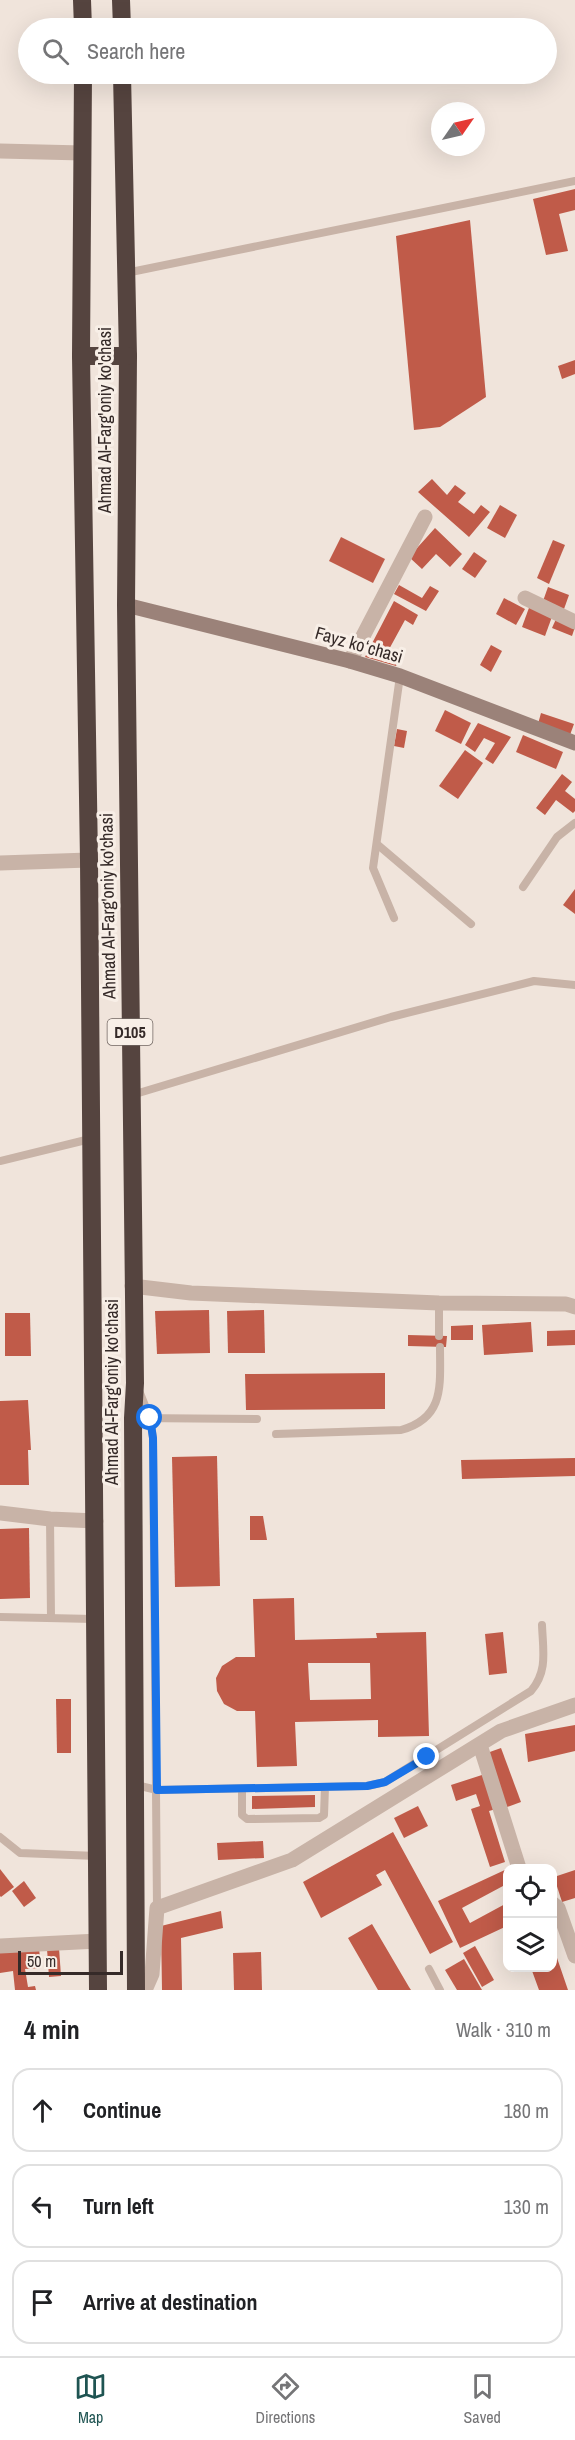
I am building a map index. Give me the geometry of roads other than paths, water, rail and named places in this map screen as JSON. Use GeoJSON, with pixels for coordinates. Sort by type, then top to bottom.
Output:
{"type":"FeatureCollection","features":[{"type":"Feature","properties":{"kind":"highway"},"geometry":{"type":"LineString","coordinates":[[82,0],[82,18]]}},
{"type":"Feature","properties":{"kind":"highway"},"geometry":{"type":"LineString","coordinates":[[122,0],[122,18]]}},
{"type":"Feature","properties":{"kind":"highway","name":"Ahmad Al-Farg'oniy ko'chasi"},"geometry":{"type":"LineString","coordinates":[[83,84],[81,356],[96,1521],[94,1619],[98,1990]]}},
{"type":"Feature","properties":{"kind":"highway","name":"Ahmad Al-Farg'oniy ko'chasi"},"geometry":{"type":"LineString","coordinates":[[122,84],[124,273],[128,356],[126,604],[132,1286],[135,1383],[141,1418],[136,1785],[139,1990]]}},
{"type":"Feature","properties":{"kind":"highway"},"geometry":{"type":"LineString","coordinates":[[81,356],[128,356]]}},
{"type":"Feature","properties":{"kind":"street"},"geometry":{"type":"LineString","coordinates":[[0,151],[83,153]]}},
{"type":"Feature","properties":{"kind":"street"},"geometry":{"type":"LineString","coordinates":[[350,661],[426,517]]}},
{"type":"Feature","properties":{"kind":"street"},"geometry":{"type":"LineString","coordinates":[[525,598],[575,622]]}},
{"type":"Feature","properties":{"kind":"street","name":"Fayz koʻchasi"},"geometry":{"type":"LineString","coordinates":[[126,604],[350,661],[400,676],[575,743]]}},
{"type":"Feature","properties":{"kind":"street"},"geometry":{"type":"LineString","coordinates":[[0,862],[89,860]]}},
{"type":"Feature","properties":{"kind":"street"},"geometry":{"type":"LineString","coordinates":[[132,1286],[190,1293],[439,1303],[566,1304],[575,1307]]}},
{"type":"Feature","properties":{"kind":"street"},"geometry":{"type":"LineString","coordinates":[[0,1513],[50,1520],[96,1521]]}},
{"type":"Feature","properties":{"kind":"street"},"geometry":{"type":"LineString","coordinates":[[139,1990],[152,1974],[157,1908],[292,1860],[501,1731],[575,1705]]}},
{"type":"Feature","properties":{"kind":"street"},"geometry":{"type":"LineString","coordinates":[[480,1745],[517,1864]]}},
{"type":"Feature","properties":{"kind":"street"},"geometry":{"type":"LineString","coordinates":[[557,1907],[575,1956]]}},
{"type":"Feature","properties":{"kind":"street"},"geometry":{"type":"LineString","coordinates":[[0,1946],[98,1941]]}},
{"type":"Feature","properties":{"kind":"lane"},"geometry":{"type":"LineString","coordinates":[[124,273],[575,181]]}},
{"type":"Feature","properties":{"kind":"lane"},"geometry":{"type":"LineString","coordinates":[[394,918],[373,868],[400,676]]}},
{"type":"Feature","properties":{"kind":"lane"},"geometry":{"type":"LineString","coordinates":[[523,887],[557,837],[575,823]]}},
{"type":"Feature","properties":{"kind":"lane"},"geometry":{"type":"LineString","coordinates":[[378,845],[471,924]]}},
{"type":"Feature","properties":{"kind":"lane"},"geometry":{"type":"LineString","coordinates":[[130,1095],[391,1017],[534,981],[575,985]]}},
{"type":"Feature","properties":{"kind":"lane"},"geometry":{"type":"LineString","coordinates":[[0,1161],[91,1138]]}},
{"type":"Feature","properties":{"kind":"lane"},"geometry":{"type":"LineString","coordinates":[[439,1303],[439,1336]]}},
{"type":"Feature","properties":{"kind":"lane"},"geometry":{"type":"LineString","coordinates":[[276,1434],[401,1430],[418,1426],[428,1417],[436,1404],[440,1382],[440,1347]]}},
{"type":"Feature","properties":{"kind":"lane"},"geometry":{"type":"LineString","coordinates":[[141,1418],[257,1419]]}},
{"type":"Feature","properties":{"kind":"lane"},"geometry":{"type":"LineString","coordinates":[[141,1418],[153,1438],[157,1908]]}},
{"type":"Feature","properties":{"kind":"lane"},"geometry":{"type":"LineString","coordinates":[[50,1520],[51,1617]]}},
{"type":"Feature","properties":{"kind":"lane"},"geometry":{"type":"LineString","coordinates":[[0,1617],[94,1619]]}},
{"type":"Feature","properties":{"kind":"lane"},"geometry":{"type":"LineString","coordinates":[[136,1785],[157,1790],[242,1790],[367,1786],[385,1782],[531,1691],[541,1680],[543,1670],[542,1625]]}},
{"type":"Feature","properties":{"kind":"lane"},"geometry":{"type":"LineString","coordinates":[[242,1790],[242,1815],[247,1819],[319,1818],[324,1815],[325,1787]]}},
{"type":"Feature","properties":{"kind":"lane"},"geometry":{"type":"LineString","coordinates":[[0,1837],[20,1854],[97,1856]]}},
{"type":"Feature","properties":{"kind":"lane"},"geometry":{"type":"LineString","coordinates":[[429,1969],[440,1990]]}}]}
